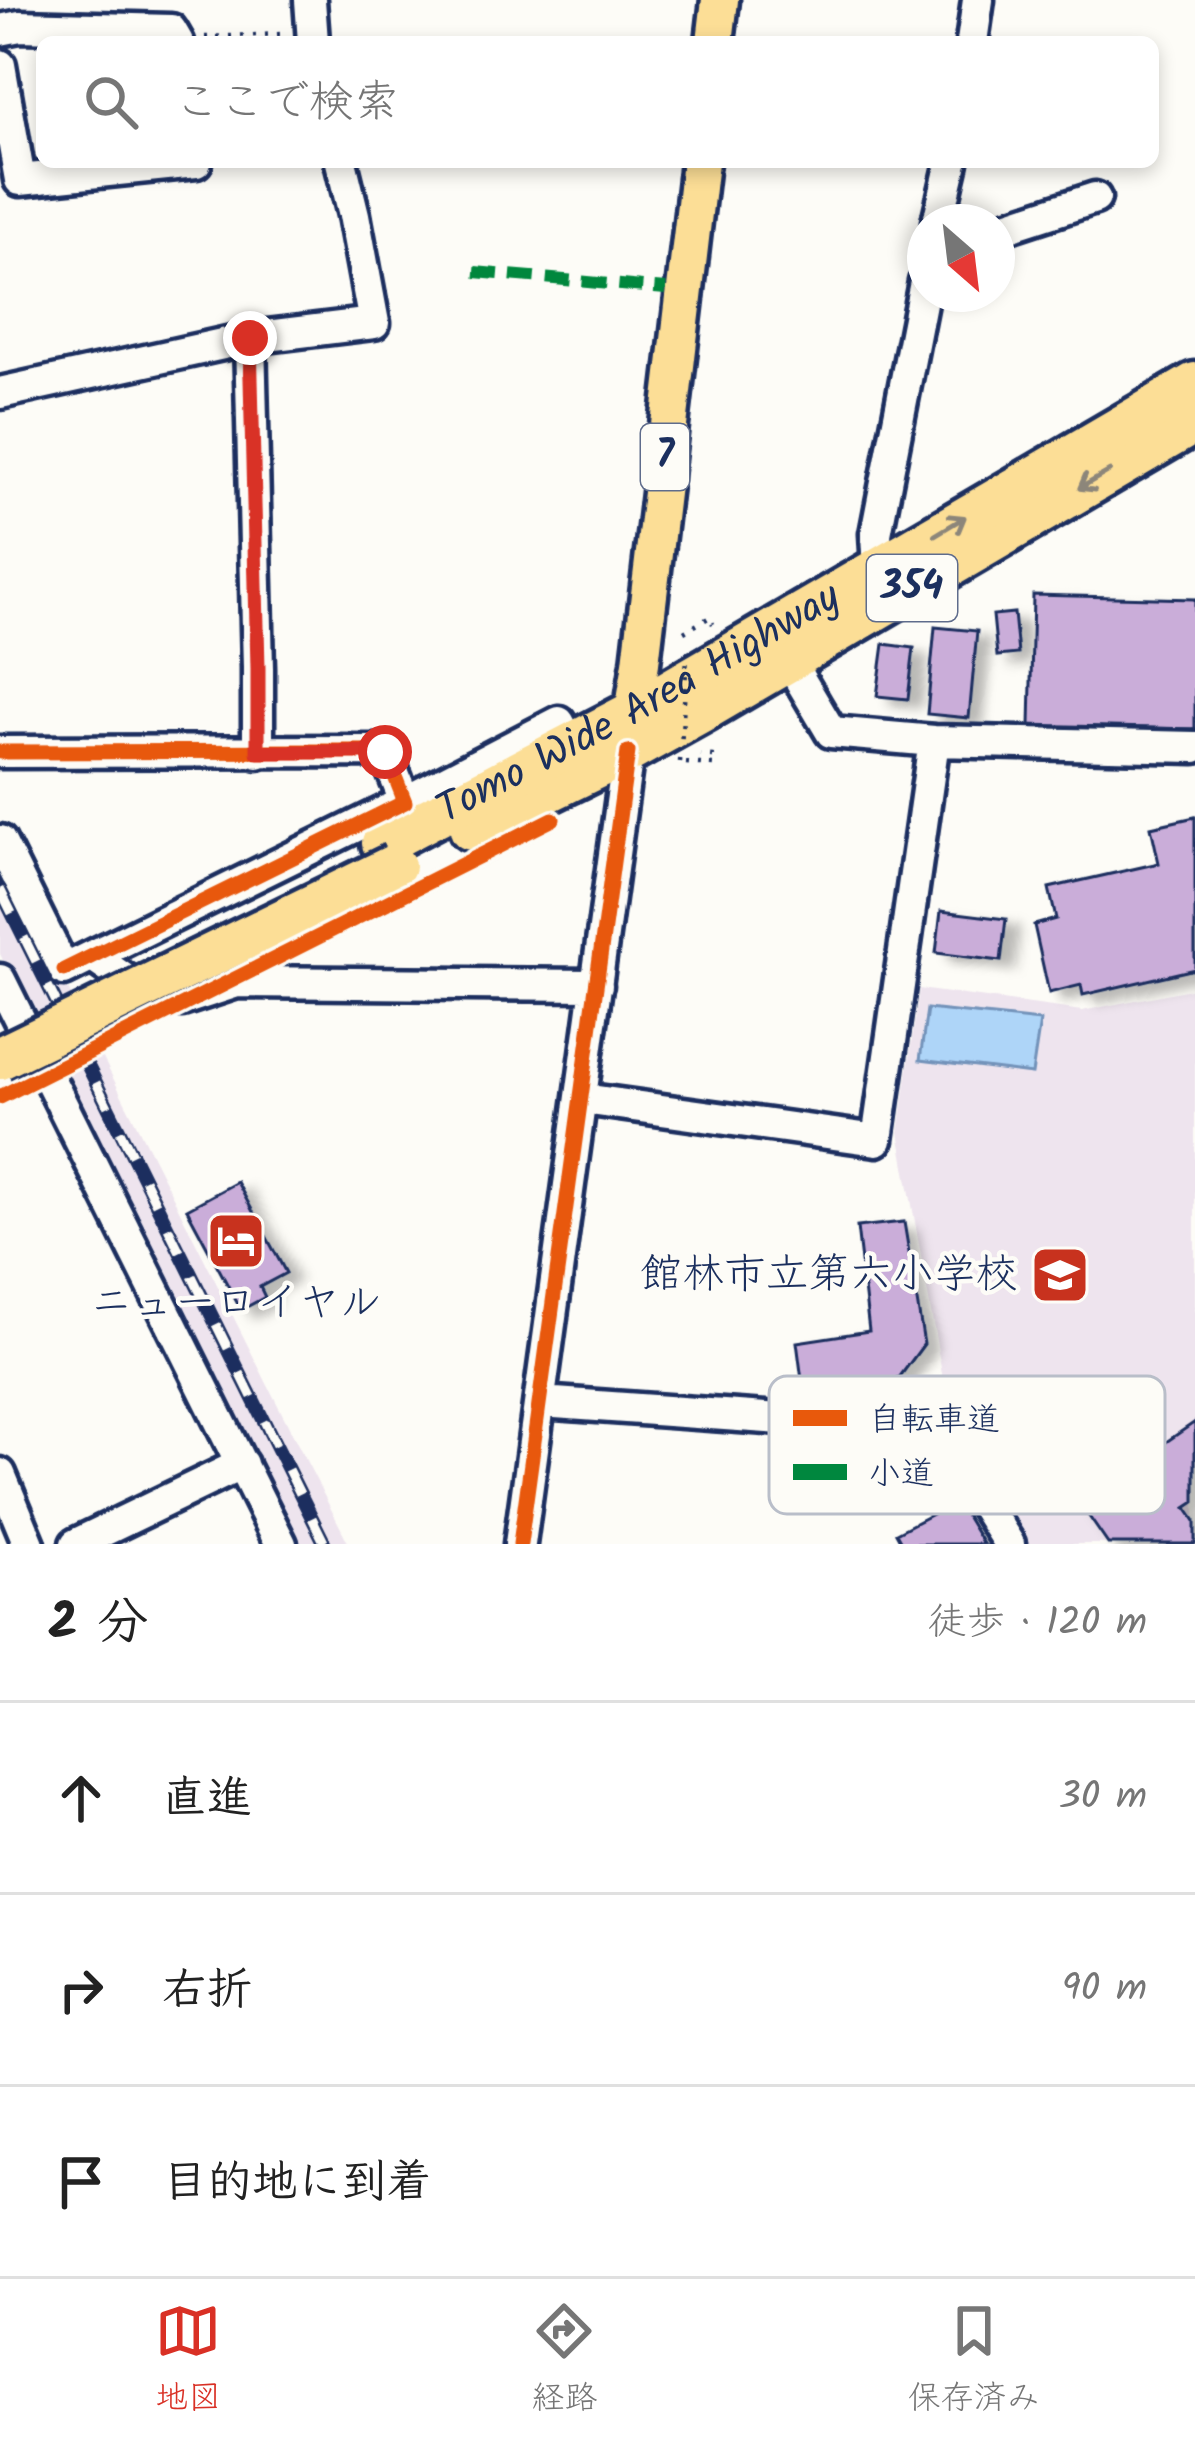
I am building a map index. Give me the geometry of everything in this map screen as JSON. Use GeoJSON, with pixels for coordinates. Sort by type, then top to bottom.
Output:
{"type":"FeatureCollection","features":[{"type":"Feature","properties":{"kind":"highway","name":"Tomo Wide Area Highway"},"geometry":{"type":"LineString","coordinates":[[2,1003],[388,855],[572,746],[630,733],[878,569],[1195,384]]}},
{"type":"Feature","properties":{"kind":"highway","name":"Tomo Wide Area Highway"},"geometry":{"type":"LineString","coordinates":[[0,1058],[630,733],[790,662],[1195,422]]}},
{"type":"Feature","properties":{"kind":"main road"},"geometry":{"type":"LineString","coordinates":[[716,36],[720,0]]}},
{"type":"Feature","properties":{"kind":"main road","name":"7"},"geometry":{"type":"LineString","coordinates":[[630,733],[699,168]]}},
{"type":"Feature","properties":{"kind":"street"},"geometry":{"type":"LineString","coordinates":[[310,0],[313,36]]}},
{"type":"Feature","properties":{"kind":"street"},"geometry":{"type":"LineString","coordinates":[[973,36],[977,0]]}},
{"type":"Feature","properties":{"kind":"street"},"geometry":{"type":"LineString","coordinates":[[0,30],[20,26],[171,30],[182,36]]}},
{"type":"Feature","properties":{"kind":"street"},"geometry":{"type":"LineString","coordinates":[[0,65],[10,181],[137,168]]}},
{"type":"Feature","properties":{"kind":"street"},"geometry":{"type":"LineString","coordinates":[[0,393],[250,338],[374,323],[342,168]]}},
{"type":"Feature","properties":{"kind":"street"},"geometry":{"type":"LineString","coordinates":[[942,204],[951,168]]}},
{"type":"Feature","properties":{"kind":"street"},"geometry":{"type":"LineString","coordinates":[[1015,224],[1095,198]]}},
{"type":"Feature","properties":{"kind":"street"},"geometry":{"type":"LineString","coordinates":[[878,569],[877,534],[919,312]]}},
{"type":"Feature","properties":{"kind":"street"},"geometry":{"type":"LineString","coordinates":[[250,338],[258,752]]}},
{"type":"Feature","properties":{"kind":"street"},"geometry":{"type":"LineString","coordinates":[[790,662],[831,732],[934,741],[1195,747]]}},
{"type":"Feature","properties":{"kind":"street"},"geometry":{"type":"LineString","coordinates":[[0,841],[64,970],[559,722],[572,746]]}},
{"type":"Feature","properties":{"kind":"street"},"geometry":{"type":"LineString","coordinates":[[520,1544],[630,733]]}},
{"type":"Feature","properties":{"kind":"street"},"geometry":{"type":"LineString","coordinates":[[583,1099],[877,1140],[934,741]]}},
{"type":"Feature","properties":{"kind":"street"},"geometry":{"type":"LineString","coordinates":[[0,752],[385,752],[405,802]]}},
{"type":"Feature","properties":{"kind":"street"},"geometry":{"type":"LineString","coordinates":[[200,904],[237,982]]}},
{"type":"Feature","properties":{"kind":"street"},"geometry":{"type":"LineString","coordinates":[[93,956],[146,994],[182,1000],[237,982],[597,985]]}},
{"type":"Feature","properties":{"kind":"street"},"geometry":{"type":"LineString","coordinates":[[2,1003],[281,1544]]}},
{"type":"Feature","properties":{"kind":"street"},"geometry":{"type":"LineString","coordinates":[[541,1402],[769,1418]]}},
{"type":"Feature","properties":{"kind":"street"},"geometry":{"type":"LineString","coordinates":[[76,1544],[242,1464]]}},
{"type":"Feature","properties":{"kind":"street"},"geometry":{"type":"LineString","coordinates":[[0,1474],[28,1544]]}},
{"type":"Feature","properties":{"kind":"street"},"geometry":{"type":"LineString","coordinates":[[990,1514],[1009,1544]]}},
{"type":"Feature","properties":{"kind":"path"},"geometry":{"type":"LineString","coordinates":[[670,755],[685,749],[713,756],[712,766],[680,762],[688,643]]}},
{"type":"Feature","properties":{"kind":"path"},"geometry":{"type":"LineString","coordinates":[[678,644],[695,652]]}},
{"type":"Feature","properties":{"kind":"shaded area"},"geometry":{"type":"Polygon","coordinates":[[[0,854],[349,1544],[291,1544],[0,954],[0,854]]]}},
{"type":"Feature","properties":{"kind":"shaded area","name":"館林市立第六小学校"},"geometry":{"type":"Polygon","coordinates":[[[1195,988],[1195,1544],[1029,1544],[1010,1514],[1165,1514],[1165,1376],[942,1376],[899,1132],[919,989],[1082,1011],[1195,988]]]}},
{"type":"Feature","properties":{"kind":"water"},"geometry":{"type":"Polygon","coordinates":[[[927,1009],[1040,1021],[1032,1074],[920,1060],[927,1009]]]}},
{"type":"Feature","properties":{"kind":"building"},"geometry":{"type":"Polygon","coordinates":[[[1033,595],[1195,599],[1195,729],[1030,726],[1033,595]]]}},
{"type":"Feature","properties":{"kind":"building"},"geometry":{"type":"Polygon","coordinates":[[[1014,613],[1018,654],[997,656],[993,615],[1014,613]]]}},
{"type":"Feature","properties":{"kind":"building"},"geometry":{"type":"Polygon","coordinates":[[[935,627],[977,631],[969,718],[927,714],[935,627]]]}},
{"type":"Feature","properties":{"kind":"building"},"geometry":{"type":"Polygon","coordinates":[[[884,644],[914,648],[908,699],[877,696],[884,644]]]}},
{"type":"Feature","properties":{"kind":"building"},"geometry":{"type":"Polygon","coordinates":[[[1195,817],[1195,969],[1083,995],[1081,985],[1049,993],[1034,925],[1056,919],[1049,888],[1159,863],[1151,827],[1195,817]]]}},
{"type":"Feature","properties":{"kind":"building"},"geometry":{"type":"Polygon","coordinates":[[[941,911],[1006,919],[1001,961],[936,953],[941,911]]]}},
{"type":"Feature","properties":{"kind":"building","name":"ニューロイヤル"},"geometry":{"type":"Polygon","coordinates":[[[237,1182],[286,1273],[260,1287],[265,1297],[241,1310],[187,1209],[237,1182]]]}},
{"type":"Feature","properties":{"kind":"building"},"geometry":{"type":"Polygon","coordinates":[[[904,1222],[924,1344],[900,1376],[801,1376],[797,1342],[869,1331],[857,1227],[904,1222]]]}},
{"type":"Feature","properties":{"kind":"building"},"geometry":{"type":"Polygon","coordinates":[[[1195,1422],[1195,1502],[1186,1508],[1195,1521],[1195,1544],[1108,1544],[1087,1514],[1165,1514],[1165,1443],[1195,1422]]]}},
{"type":"Feature","properties":{"kind":"building"},"geometry":{"type":"Polygon","coordinates":[[[932,1514],[965,1514],[983,1544],[902,1544],[896,1533],[932,1514]]]}},
{"type":"Feature","properties":{"kind":"railway"},"geometry":{"type":"LineString","coordinates":[[0,889],[325,1544]]}},
{"type":"Feature","properties":{"kind":"marked path"},"geometry":{"type":"LineString","coordinates":[[475,272],[666,289]]}},
{"type":"Feature","properties":{"kind":"cycle path"},"geometry":{"type":"LineString","coordinates":[[0,752],[385,751],[405,802],[64,970]]}},
{"type":"Feature","properties":{"kind":"cycle path"},"geometry":{"type":"LineString","coordinates":[[520,1544],[628,752]]}},
{"type":"Feature","properties":{"kind":"cycle path"},"geometry":{"type":"LineString","coordinates":[[0,1097],[553,819]]}},
{"type":"Feature","properties":{"kind":"place","name":"ニューロイヤル"},"geometry":{"type":"Point","coordinates":[236,1241]}},
{"type":"Feature","properties":{"kind":"place","name":"館林市立第六小学校"},"geometry":{"type":"Point","coordinates":[1060,1275]}},
{"type":"Feature","properties":{"kind":"route"},"geometry":{"type":"LineString","coordinates":[[250,338],[258,752],[385,752]]}}]}
